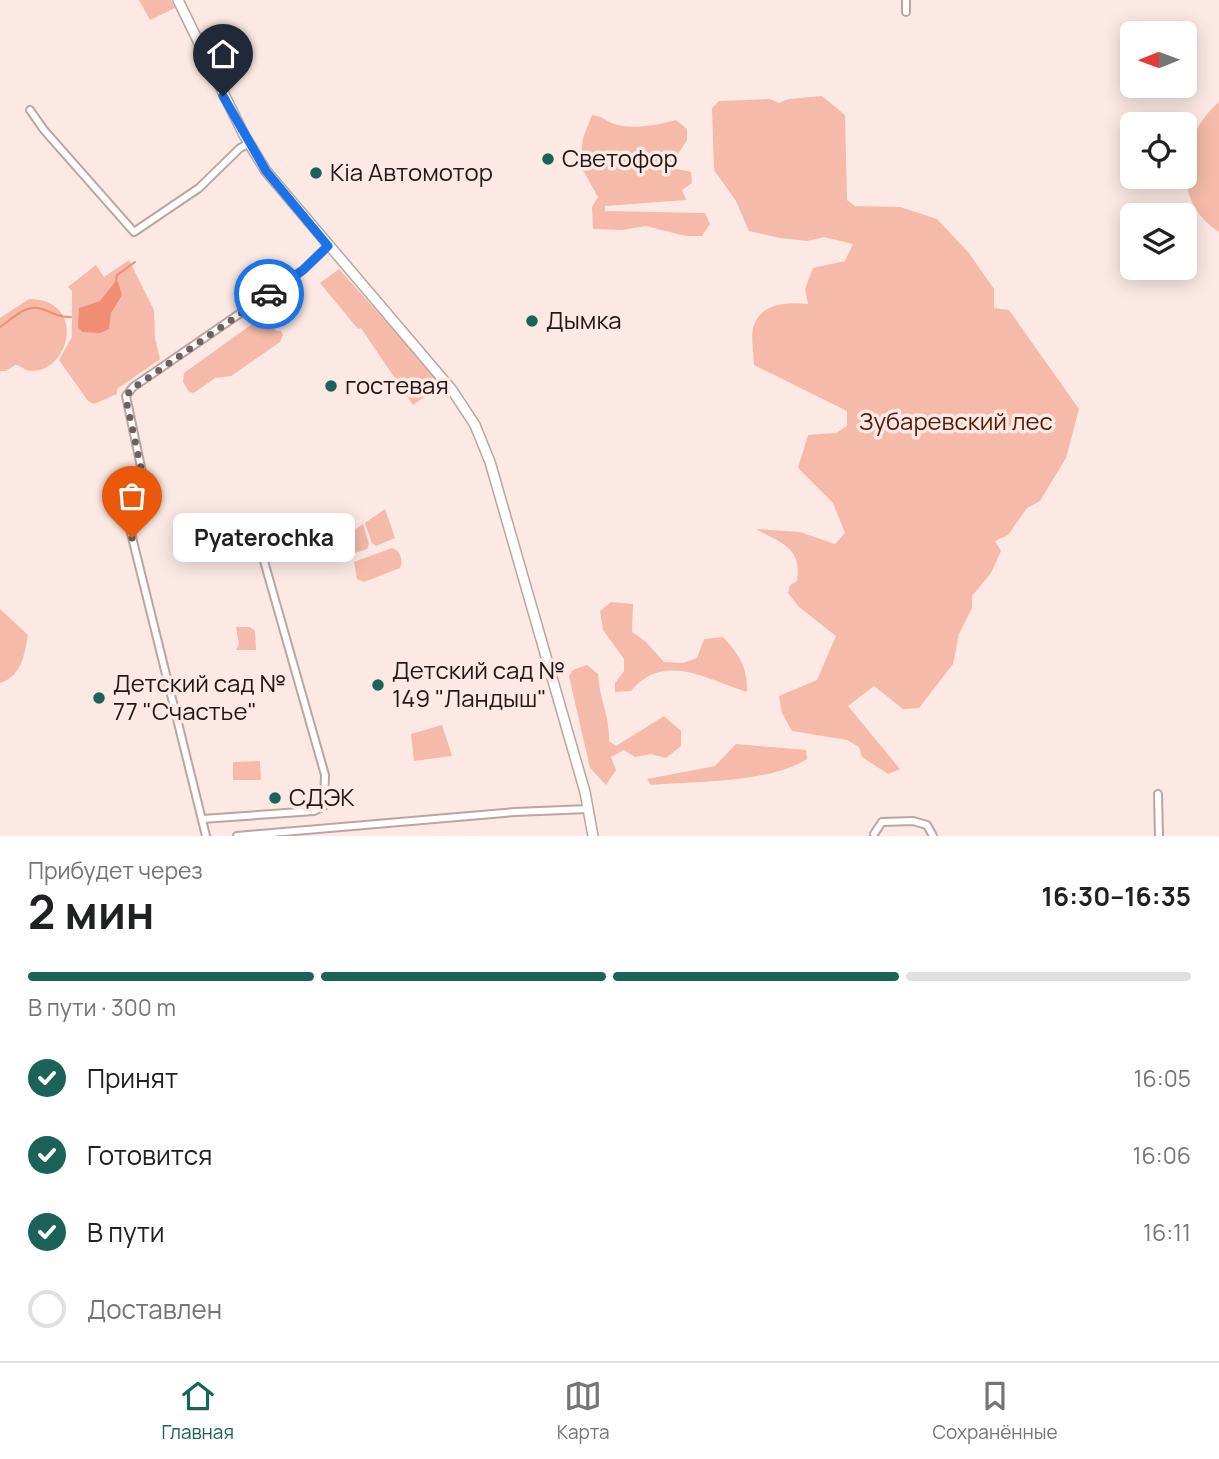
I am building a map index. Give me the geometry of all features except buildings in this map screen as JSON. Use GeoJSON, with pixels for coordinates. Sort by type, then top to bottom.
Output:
{"type":"FeatureCollection","features":[{"type":"Feature","properties":{"kind":"main road"},"geometry":{"type":"LineString","coordinates":[[178,0],[248,144],[328,246],[461,401],[475,425],[490,463],[588,809],[593,836]]}},
{"type":"Feature","properties":{"kind":"street"},"geometry":{"type":"LineString","coordinates":[[906,0],[906,12]]}},
{"type":"Feature","properties":{"kind":"street"},"geometry":{"type":"LineString","coordinates":[[30,110],[44,130],[134,232],[199,188],[240,148],[248,144]]}},
{"type":"Feature","properties":{"kind":"street"},"geometry":{"type":"LineString","coordinates":[[206,836],[129,524],[141,502],[145,486],[126,397],[133,387],[300,272],[328,246]]}},
{"type":"Feature","properties":{"kind":"street"},"geometry":{"type":"LineString","coordinates":[[202,819],[314,811],[324,806],[325,775],[260,547]]}},
{"type":"Feature","properties":{"kind":"street"},"geometry":{"type":"LineString","coordinates":[[1158,794],[1159,836]]}},
{"type":"Feature","properties":{"kind":"street"},"geometry":{"type":"LineString","coordinates":[[237,836],[515,812],[588,809]]}},
{"type":"Feature","properties":{"kind":"street"},"geometry":{"type":"LineString","coordinates":[[874,834],[883,822],[913,821],[927,825],[933,836]]}},
{"type":"Feature","properties":{"kind":"green space"},"geometry":{"type":"Polygon","coordinates":[[[139,0],[171,0],[175,8],[150,20],[139,0]]]}},
{"type":"Feature","properties":{"kind":"green space","name":"Зубаревский лес"},"geometry":{"type":"Polygon","coordinates":[[[822,96],[845,115],[847,200],[855,206],[900,207],[937,219],[969,253],[994,289],[994,308],[1009,310],[1079,409],[1066,458],[1040,501],[1027,508],[1008,535],[995,541],[1001,551],[991,573],[972,596],[972,608],[959,634],[953,664],[919,708],[903,709],[874,686],[848,706],[900,769],[888,774],[862,757],[859,747],[847,740],[792,731],[782,713],[779,696],[817,680],[836,636],[799,607],[788,593],[790,585],[797,581],[798,570],[793,554],[782,543],[756,529],[800,532],[835,544],[845,533],[833,503],[798,468],[808,435],[836,433],[847,426],[847,411],[754,365],[752,334],[758,317],[770,308],[793,303],[808,304],[805,289],[813,268],[845,261],[853,244],[824,237],[807,241],[749,231],[736,201],[714,170],[712,108],[719,101],[770,99],[779,103],[789,99],[822,96]]]}},
{"type":"Feature","properties":{"kind":"green space"},"geometry":{"type":"Polygon","coordinates":[[[1219,102],[1219,232],[1203,219],[1188,189],[1197,189],[1197,129],[1219,102]]]}},
{"type":"Feature","properties":{"kind":"green space"},"geometry":{"type":"Polygon","coordinates":[[[592,115],[614,124],[632,127],[676,120],[687,129],[687,140],[674,160],[676,169],[691,172],[692,183],[682,190],[686,200],[605,206],[605,211],[705,213],[710,224],[702,236],[686,236],[646,226],[623,230],[593,229],[592,207],[598,197],[580,165],[583,138],[592,115]]]}},
{"type":"Feature","properties":{"kind":"green space"},"geometry":{"type":"Polygon","coordinates":[[[129,260],[154,310],[155,339],[160,359],[117,389],[117,394],[94,404],[88,401],[59,360],[72,337],[72,291],[68,287],[96,265],[104,277],[129,260]]]}},
{"type":"Feature","properties":{"kind":"green space"},"geometry":{"type":"Polygon","coordinates":[[[339,269],[438,380],[436,388],[413,405],[361,328],[358,329],[320,283],[339,269]]]}},
{"type":"Feature","properties":{"kind":"green space"},"geometry":{"type":"Polygon","coordinates":[[[29,299],[47,302],[59,311],[66,322],[67,336],[63,349],[55,361],[44,368],[30,371],[15,365],[6,371],[0,371],[0,318],[29,299]]]}},
{"type":"Feature","properties":{"kind":"green space"},"geometry":{"type":"Polygon","coordinates":[[[269,312],[268,320],[276,331],[281,331],[283,335],[280,342],[231,376],[215,378],[194,393],[189,392],[183,382],[184,373],[269,312]]]}},
{"type":"Feature","properties":{"kind":"green space"},"geometry":{"type":"Polygon","coordinates":[[[385,509],[395,538],[376,546],[372,543],[365,523],[385,509]]]}},
{"type":"Feature","properties":{"kind":"green space"},"geometry":{"type":"Polygon","coordinates":[[[363,524],[369,544],[367,549],[349,555],[343,538],[363,524]]]}},
{"type":"Feature","properties":{"kind":"green space"},"geometry":{"type":"Polygon","coordinates":[[[392,548],[400,556],[400,568],[364,582],[357,579],[354,562],[392,548]]]}},
{"type":"Feature","properties":{"kind":"green space"},"geometry":{"type":"Polygon","coordinates":[[[611,602],[633,604],[632,632],[645,641],[664,662],[683,663],[697,658],[704,639],[723,637],[741,662],[746,676],[747,692],[702,676],[672,671],[644,679],[631,691],[615,692],[615,683],[624,671],[624,659],[603,630],[600,611],[611,602]]]}},
{"type":"Feature","properties":{"kind":"green space"},"geometry":{"type":"Polygon","coordinates":[[[0,609],[28,635],[17,670],[0,683],[0,609]]]}},
{"type":"Feature","properties":{"kind":"green space"},"geometry":{"type":"Polygon","coordinates":[[[236,627],[250,627],[255,631],[256,650],[236,650],[239,644],[236,627]]]}},
{"type":"Feature","properties":{"kind":"green space"},"geometry":{"type":"Polygon","coordinates":[[[587,665],[598,674],[609,741],[616,746],[664,716],[681,731],[681,746],[666,758],[651,754],[635,757],[624,750],[611,757],[616,770],[606,785],[590,768],[569,676],[573,670],[587,665]]]}},
{"type":"Feature","properties":{"kind":"green space"},"geometry":{"type":"Polygon","coordinates":[[[442,725],[452,756],[414,761],[411,734],[442,725]]]}},
{"type":"Feature","properties":{"kind":"green space"},"geometry":{"type":"Polygon","coordinates":[[[736,744],[806,750],[807,759],[773,773],[732,780],[651,785],[647,779],[715,766],[736,744]]]}},
{"type":"Feature","properties":{"kind":"green space"},"geometry":{"type":"Polygon","coordinates":[[[260,761],[261,780],[233,780],[233,762],[260,761]]]}},
{"type":"Feature","properties":{"kind":"shaded area"},"geometry":{"type":"Polygon","coordinates":[[[115,282],[118,282],[122,295],[111,313],[109,329],[100,333],[82,332],[78,327],[79,308],[100,301],[115,282]]]}},
{"type":"Feature","properties":{"kind":"waterway"},"geometry":{"type":"LineString","coordinates":[[116,281],[117,275],[135,262]]}},
{"type":"Feature","properties":{"kind":"waterway"},"geometry":{"type":"LineString","coordinates":[[0,327],[26,309],[32,308],[71,317]]}},
{"type":"Feature","properties":{"kind":"way so far"},"geometry":{"type":"LineString","coordinates":[[132,538],[129,524],[141,502],[145,486],[127,404],[129,391],[269,294]]}},
{"type":"Feature","properties":{"kind":"place","name":"Светофор"},"geometry":{"type":"Point","coordinates":[548,159]}},
{"type":"Feature","properties":{"kind":"place","name":"Kia Автомотор"},"geometry":{"type":"Point","coordinates":[316,173]}},
{"type":"Feature","properties":{"kind":"place","name":"Дымка"},"geometry":{"type":"Point","coordinates":[532,321]}},
{"type":"Feature","properties":{"kind":"place","name":"гостевая"},"geometry":{"type":"Point","coordinates":[331,386]}},
{"type":"Feature","properties":{"kind":"place","name":"Pyaterochka"},"geometry":{"type":"Point","coordinates":[132,538]}},
{"type":"Feature","properties":{"kind":"place","name":"Детский сад № 149 \"Ландыш\""},"geometry":{"type":"Point","coordinates":[378,685]}},
{"type":"Feature","properties":{"kind":"place","name":"Детский сад № 77 \"Счастье\""},"geometry":{"type":"Point","coordinates":[99,698]}},
{"type":"Feature","properties":{"kind":"place","name":"СДЭК"},"geometry":{"type":"Point","coordinates":[275,798]}},
{"type":"Feature","properties":{"kind":"route"},"geometry":{"type":"LineString","coordinates":[[223,96],[248,144],[266,171],[328,246],[303,270],[269,294]]}}]}
